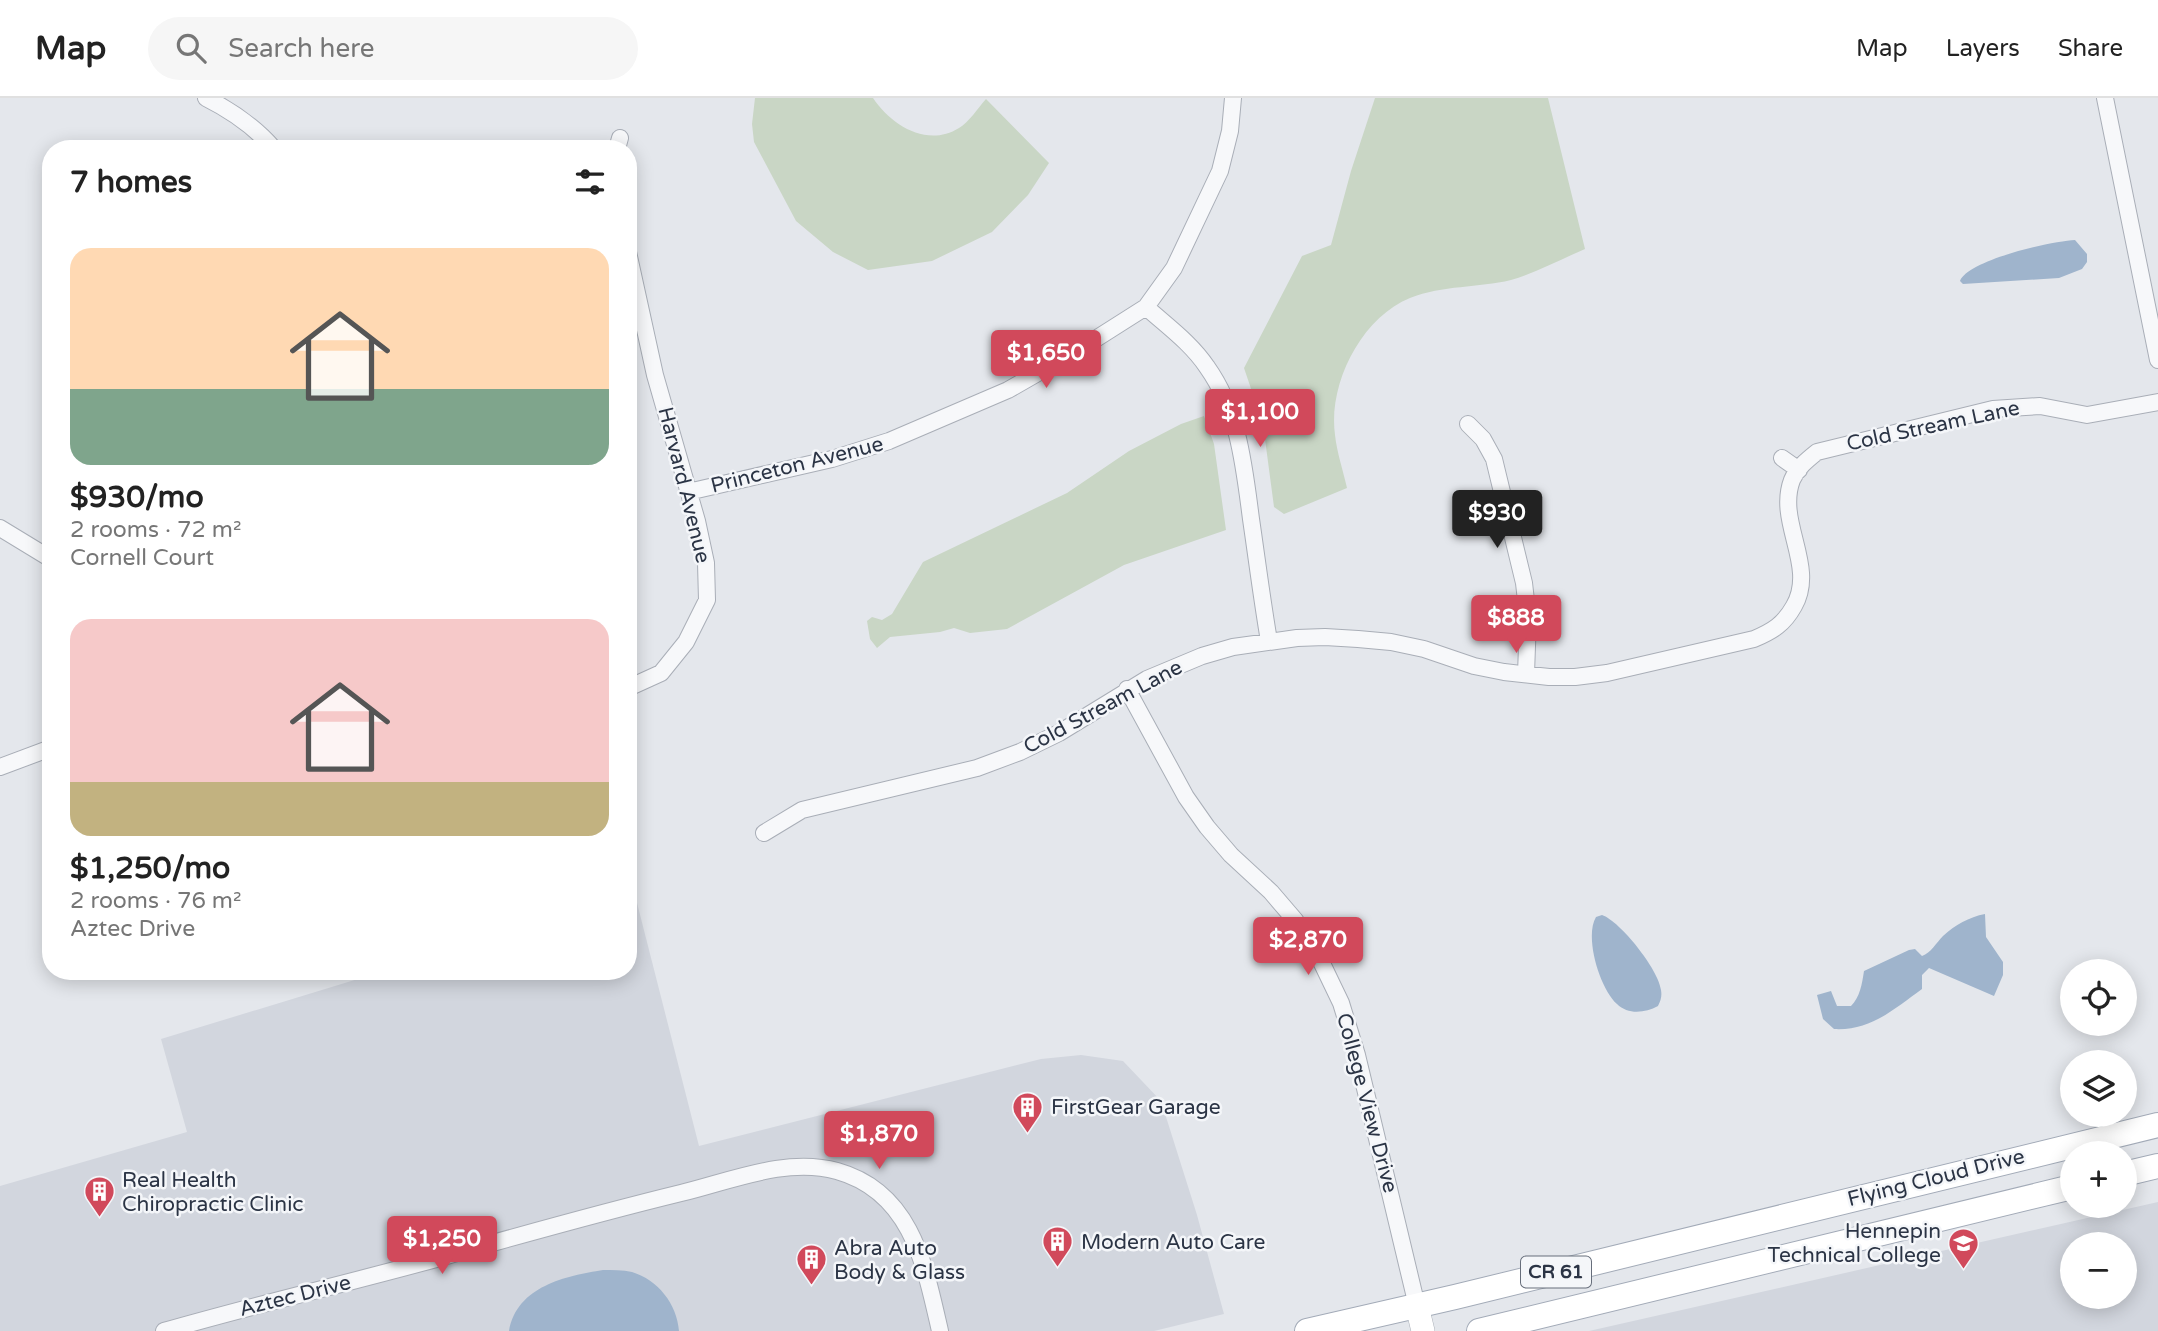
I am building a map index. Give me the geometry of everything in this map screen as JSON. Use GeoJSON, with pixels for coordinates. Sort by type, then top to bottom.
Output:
{"type":"FeatureCollection","features":[{"type":"Feature","properties":{"kind":"main road","name":"Flying Cloud Drive"},"geometry":{"type":"LineString","coordinates":[[1307,1331],[2158,1125]]}},
{"type":"Feature","properties":{"kind":"main road"},"geometry":{"type":"LineString","coordinates":[[2137,1171],[2158,1166]]}},
{"type":"Feature","properties":{"kind":"main road","name":"Flying Cloud Drive"},"geometry":{"type":"LineString","coordinates":[[1479,1331],[2060,1190]]}},
{"type":"Feature","properties":{"kind":"street"},"geometry":{"type":"LineString","coordinates":[[206,98],[230,110],[266,140]]}},
{"type":"Feature","properties":{"kind":"street","name":"Princeton Avenue"},"geometry":{"type":"LineString","coordinates":[[688,492],[832,459],[889,441],[1007,390],[1146,307],[1174,268],[1220,171],[1230,131],[1233,98]]}},
{"type":"Feature","properties":{"kind":"street"},"geometry":{"type":"LineString","coordinates":[[2105,98],[2158,360]]}},
{"type":"Feature","properties":{"kind":"street","name":"Harvard Avenue"},"geometry":{"type":"LineString","coordinates":[[637,293],[655,374],[697,521],[706,563],[707,600],[686,642],[660,673],[637,684]]}},
{"type":"Feature","properties":{"kind":"street"},"geometry":{"type":"LineString","coordinates":[[1146,307],[1186,342],[1207,366],[1223,393],[1234,420],[1242,451],[1269,641]]}},
{"type":"Feature","properties":{"kind":"street","name":"Cold Stream Lane"},"geometry":{"type":"LineString","coordinates":[[764,833],[802,810],[977,768],[1020,752],[1059,733],[1127,690],[1171,667],[1202,656],[1269,641],[1325,637],[1391,642],[1424,649],[1474,666],[1526,674],[1575,677],[1607,673],[1754,639],[1774,631],[1789,616],[1798,599],[1802,582],[1788,499],[1798,470],[1817,453],[1993,409],[2040,406],[2087,415],[2158,402]]}},
{"type":"Feature","properties":{"kind":"street"},"geometry":{"type":"LineString","coordinates":[[1468,424],[1483,439],[1494,460],[1524,583],[1528,618],[1526,674]]}},
{"type":"Feature","properties":{"kind":"street"},"geometry":{"type":"LineString","coordinates":[[1782,458],[1798,470]]}},
{"type":"Feature","properties":{"kind":"street"},"geometry":{"type":"LineString","coordinates":[[0,528],[42,554]]}},
{"type":"Feature","properties":{"kind":"street","name":"College View Drive"},"geometry":{"type":"LineString","coordinates":[[1127,690],[1186,797],[1207,827],[1295,920],[1323,965],[1340,1003],[1357,1055],[1423,1331]]}},
{"type":"Feature","properties":{"kind":"street"},"geometry":{"type":"LineString","coordinates":[[0,767],[42,751]]}},
{"type":"Feature","properties":{"kind":"street","name":"Aztec Drive"},"geometry":{"type":"LineString","coordinates":[[164,1331],[774,1169],[806,1167],[838,1171],[866,1184],[892,1204],[911,1231],[922,1260],[940,1331]]}},
{"type":"Feature","properties":{"kind":"shaded area"},"geometry":{"type":"Polygon","coordinates":[[[637,903],[699,1146],[1041,1059],[1081,1055],[1123,1061],[1161,1101],[1197,1215],[1224,1314],[1154,1331],[0,1331],[0,1186],[187,1132],[161,1039],[354,980],[637,980],[637,903]]]}},
{"type":"Feature","properties":{"kind":"shaded area","name":"Hennepin Technical College"},"geometry":{"type":"Polygon","coordinates":[[[2158,1202],[2158,1331],[1589,1331],[2087,1218],[2137,1218],[2137,1207],[2158,1202]]]}},
{"type":"Feature","properties":{"kind":"green space"},"geometry":{"type":"Polygon","coordinates":[[[755,98],[873,98],[900,125],[911,131],[935,136],[959,128],[986,99],[1049,163],[1028,195],[992,232],[932,261],[868,270],[833,252],[796,221],[754,142],[752,124],[755,98]]]}},
{"type":"Feature","properties":{"kind":"green space"},"geometry":{"type":"Polygon","coordinates":[[[1375,98],[1548,98],[1585,249],[1511,280],[1435,291],[1410,298],[1377,321],[1352,355],[1337,395],[1335,435],[1347,488],[1284,514],[1274,507],[1263,424],[1244,368],[1302,256],[1331,245],[1375,98]]]}},
{"type":"Feature","properties":{"kind":"green space"},"geometry":{"type":"Polygon","coordinates":[[[1204,416],[1214,444],[1226,530],[1124,565],[1007,629],[970,633],[954,628],[890,637],[877,648],[870,639],[867,621],[872,617],[882,620],[892,614],[923,562],[1067,493],[1129,451],[1181,424],[1204,416]]]}},
{"type":"Feature","properties":{"kind":"water"},"geometry":{"type":"Polygon","coordinates":[[[2075,240],[2087,254],[2087,262],[2082,269],[2059,278],[1963,284],[1960,281],[1966,273],[1994,259],[2048,244],[2075,240]]]}},
{"type":"Feature","properties":{"kind":"water"},"geometry":{"type":"Polygon","coordinates":[[[1985,914],[1986,937],[2003,962],[2003,975],[1994,996],[1929,968],[1922,975],[1922,989],[1892,1011],[1871,1022],[1847,1029],[1834,1029],[1823,1019],[1817,995],[1831,991],[1837,1006],[1851,1006],[1859,994],[1864,971],[1909,950],[1915,949],[1922,956],[1925,955],[1952,928],[1985,914]]]}},
{"type":"Feature","properties":{"kind":"water"},"geometry":{"type":"Polygon","coordinates":[[[1602,915],[1619,926],[1646,959],[1659,981],[1661,998],[1658,1006],[1648,1010],[1631,1011],[1621,1008],[1611,997],[1600,975],[1593,949],[1593,926],[1596,917],[1602,915]]]}},
{"type":"Feature","properties":{"kind":"water"},"geometry":{"type":"Polygon","coordinates":[[[603,1270],[632,1272],[658,1287],[670,1303],[679,1331],[509,1331],[522,1303],[545,1286],[603,1270]]]}},
{"type":"Feature","properties":{"kind":"place","name":"FirstGear Garage"},"geometry":{"type":"Point","coordinates":[1028,1134]}},
{"type":"Feature","properties":{"kind":"place","name":"Real Health Chiropractic Clinic"},"geometry":{"type":"Point","coordinates":[99,1219]}},
{"type":"Feature","properties":{"kind":"place","name":"Modern Auto Care"},"geometry":{"type":"Point","coordinates":[1058,1269]}},
{"type":"Feature","properties":{"kind":"place","name":"Hennepin Technical College"},"geometry":{"type":"Point","coordinates":[1964,1270]}},
{"type":"Feature","properties":{"kind":"place","name":"Abra Auto Body & Glass"},"geometry":{"type":"Point","coordinates":[811,1287]}}]}
